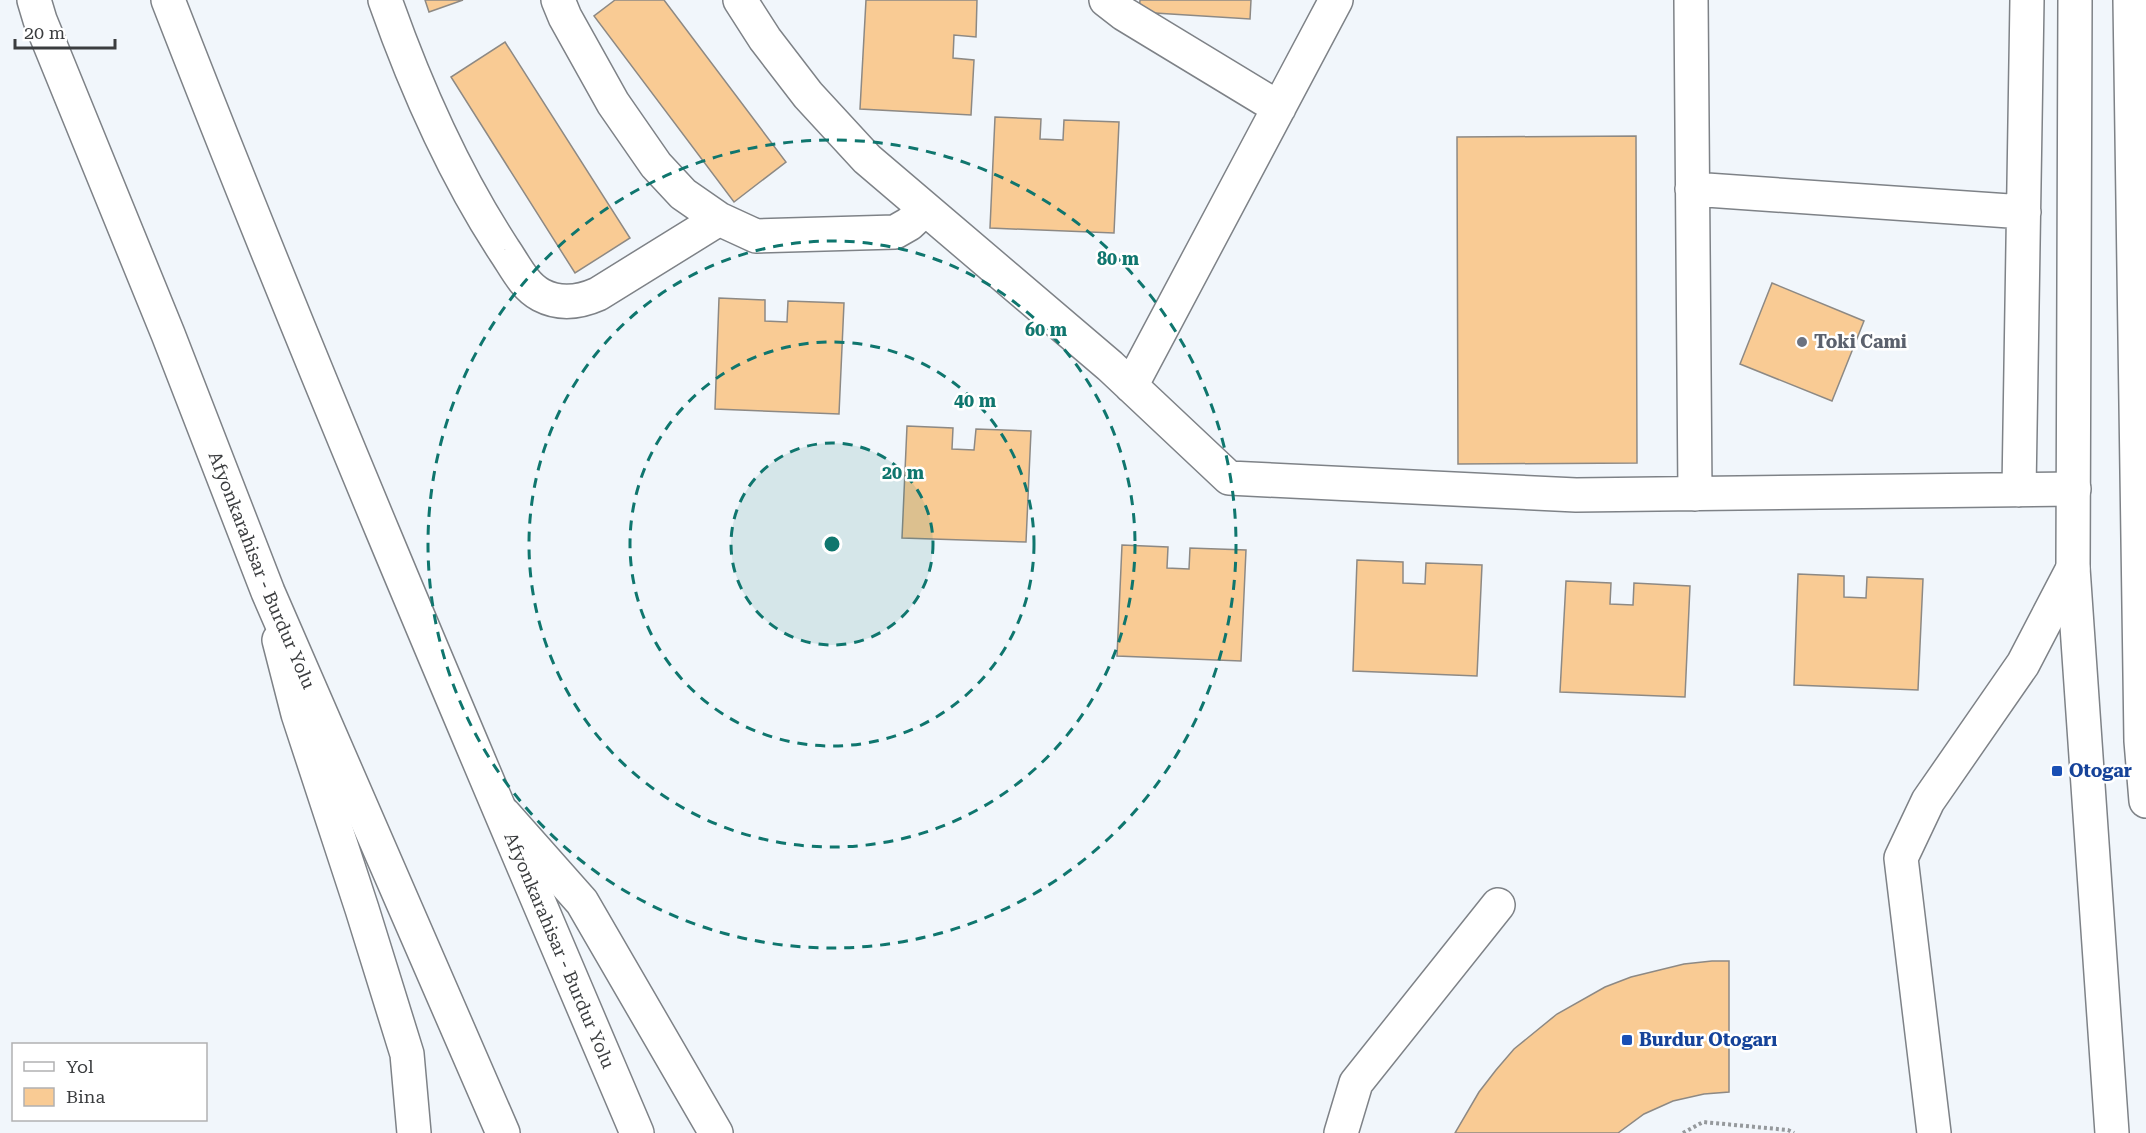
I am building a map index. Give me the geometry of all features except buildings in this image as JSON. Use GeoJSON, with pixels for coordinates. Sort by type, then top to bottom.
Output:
{"type":"FeatureCollection","features":[{"type":"Feature","properties":{"kind":"main road","name":"Afyonkarahisar - Burdur Yolu"},"geometry":{"type":"LineString","coordinates":[[34,0],[40,20],[168,334],[268,592],[503,1133]]}},
{"type":"Feature","properties":{"kind":"main road","name":"Afyonkarahisar - Burdur Yolu"},"geometry":{"type":"LineString","coordinates":[[168,0],[227,153],[499,808],[637,1133]]}},
{"type":"Feature","properties":{"kind":"main road"},"geometry":{"type":"LineString","coordinates":[[385,0],[428,112],[458,172],[492,230],[529,286],[542,296],[558,301],[586,299],[598,294],[719,219]]}},
{"type":"Feature","properties":{"kind":"main road"},"geometry":{"type":"LineString","coordinates":[[558,0],[565,17],[613,103],[656,165],[683,194],[719,219],[756,236],[895,232],[909,224],[924,210]]}},
{"type":"Feature","properties":{"kind":"main road"},"geometry":{"type":"LineString","coordinates":[[740,0],[765,39],[808,95],[867,159],[924,210],[1110,366],[1229,478],[1576,495],[2074,489]]}},
{"type":"Feature","properties":{"kind":"main road"},"geometry":{"type":"LineString","coordinates":[[1106,0],[1124,14],[1280,108]]}},
{"type":"Feature","properties":{"kind":"main road"},"geometry":{"type":"LineString","coordinates":[[1131,387],[1336,0]]}},
{"type":"Feature","properties":{"kind":"main road"},"geometry":{"type":"LineString","coordinates":[[1691,0],[1695,494]]}},
{"type":"Feature","properties":{"kind":"main road"},"geometry":{"type":"LineString","coordinates":[[2019,490],[2027,0]]}},
{"type":"Feature","properties":{"kind":"main road"},"geometry":{"type":"LineString","coordinates":[[2076,0],[2073,568],[2112,1133]]}},
{"type":"Feature","properties":{"kind":"main road"},"geometry":{"type":"LineString","coordinates":[[2130,0],[2140,321],[2141,741],[2146,801]]}},
{"type":"Feature","properties":{"kind":"main road"},"geometry":{"type":"LineString","coordinates":[[1692,189],[2024,212]]}},
{"type":"Feature","properties":{"kind":"main road"},"geometry":{"type":"LineString","coordinates":[[1934,1133],[1901,858],[1928,801],[2023,664],[2073,568]]}},
{"type":"Feature","properties":{"kind":"main road"},"geometry":{"type":"LineString","coordinates":[[268,592],[298,714],[407,1054],[414,1133]]}},
{"type":"Feature","properties":{"kind":"main road"},"geometry":{"type":"LineString","coordinates":[[499,808],[582,902],[716,1133]]}},
{"type":"Feature","properties":{"kind":"main road"},"geometry":{"type":"LineString","coordinates":[[1341,1133],[1356,1083],[1497,904]]}},
{"type":"Feature","properties":{"kind":"path"},"geometry":{"type":"LineString","coordinates":[[1683,1133],[1703,1122],[1788,1130],[1794,1133]]}},
{"type":"Feature","properties":{"kind":"place","name":"Toki Cami"},"geometry":{"type":"Point","coordinates":[1802,342]}},
{"type":"Feature","properties":{"kind":"place","name":"Otogar"},"geometry":{"type":"Point","coordinates":[2057,771]}},
{"type":"Feature","properties":{"kind":"place","name":"Burdur Otogarı"},"geometry":{"type":"Point","coordinates":[1627,1040]}}]}
